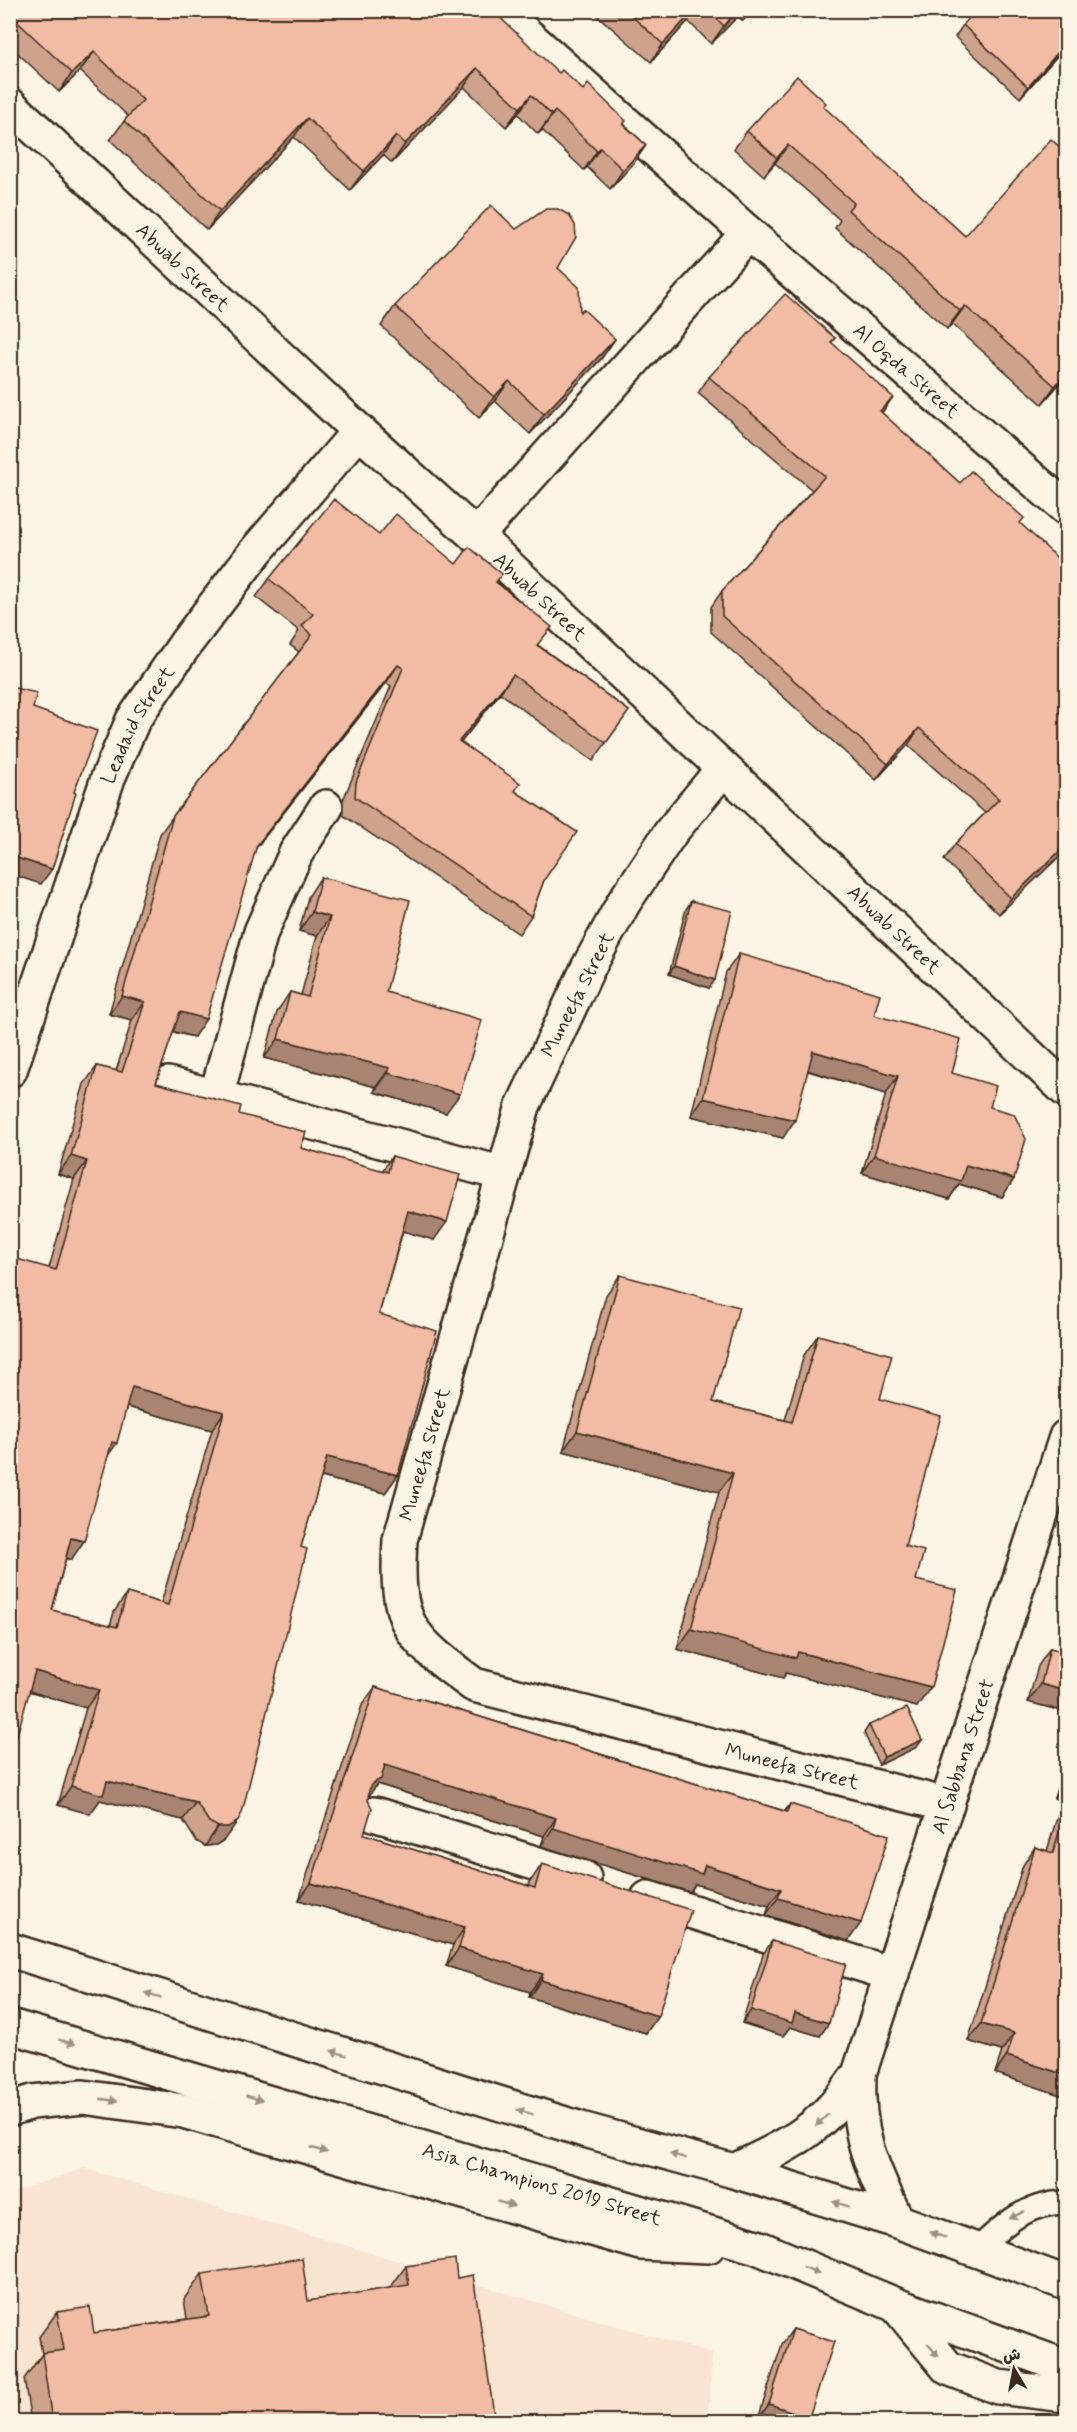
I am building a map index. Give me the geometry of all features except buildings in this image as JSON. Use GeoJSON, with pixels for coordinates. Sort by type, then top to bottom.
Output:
{"type":"FeatureCollection","features":[{"type":"Feature","properties":{"kind":"street","name":"Al Oqda Street"},"geometry":{"type":"LineString","coordinates":[[499,10],[748,233],[1062,497]]}},
{"type":"Feature","properties":{"kind":"street","name":"Abwab Street"},"geometry":{"type":"LineString","coordinates":[[10,105],[359,431],[476,536],[722,770],[1066,1090]]}},
{"type":"Feature","properties":{"kind":"street"},"geometry":{"type":"LineString","coordinates":[[476,536],[748,233]]}},
{"type":"Feature","properties":{"kind":"street","name":"Leadaid Street"},"geometry":{"type":"LineString","coordinates":[[10,1070],[108,778],[133,720],[186,643],[256,550],[359,431]]}},
{"type":"Feature","properties":{"kind":"street","name":"Muneefa Street"},"geometry":{"type":"LineString","coordinates":[[722,770],[666,840],[624,902],[588,968],[523,1106],[400,1540],[398,1578],[402,1611],[417,1638],[439,1659],[474,1685],[947,1805]]}},
{"type":"Feature","properties":{"kind":"street"},"geometry":{"type":"LineString","coordinates":[[216,1097],[261,932],[296,853],[326,807]]}},
{"type":"Feature","properties":{"kind":"street"},"geometry":{"type":"LineString","coordinates":[[168,1084],[504,1174]]}},
{"type":"Feature","properties":{"kind":"street","name":"Al Sabbana Street"},"geometry":{"type":"LineString","coordinates":[[897,2221],[870,2165],[861,2136],[857,2105],[859,2074],[1065,1448]]}},
{"type":"Feature","properties":{"kind":"street"},"geometry":{"type":"LineString","coordinates":[[374,1814],[892,1974]]}},
{"type":"Feature","properties":{"kind":"street"},"geometry":{"type":"LineString","coordinates":[[10,1950],[581,2129],[734,2171],[897,2221],[1066,2283]]}},
{"type":"Feature","properties":{"kind":"street","name":"Asia Champions 2019 Street"},"geometry":{"type":"LineString","coordinates":[[10,2026],[757,2247],[896,2305],[1066,2367]]}},
{"type":"Feature","properties":{"kind":"street","name":"Al Sabbana Street"},"geometry":{"type":"LineString","coordinates":[[734,2171],[800,2139],[823,2121],[859,2074]]}},
{"type":"Feature","properties":{"kind":"street"},"geometry":{"type":"LineString","coordinates":[[10,2109],[32,2102],[83,2097],[183,2111],[641,2243],[757,2247]]}},
{"type":"Feature","properties":{"kind":"street"},"geometry":{"type":"LineString","coordinates":[[896,2305],[948,2368],[998,2387],[1066,2396]]}},
{"type":"Feature","properties":{"kind":"lane"},"geometry":{"type":"LineString","coordinates":[[978,2249],[1008,2220],[1030,2209],[1066,2202]]}},
{"type":"Feature","properties":{"kind":"shaded area"},"geometry":{"type":"Polygon","coordinates":[[[84,2168],[712,2354],[708,2421],[11,2421],[10,2193],[84,2168]]]}}]}
